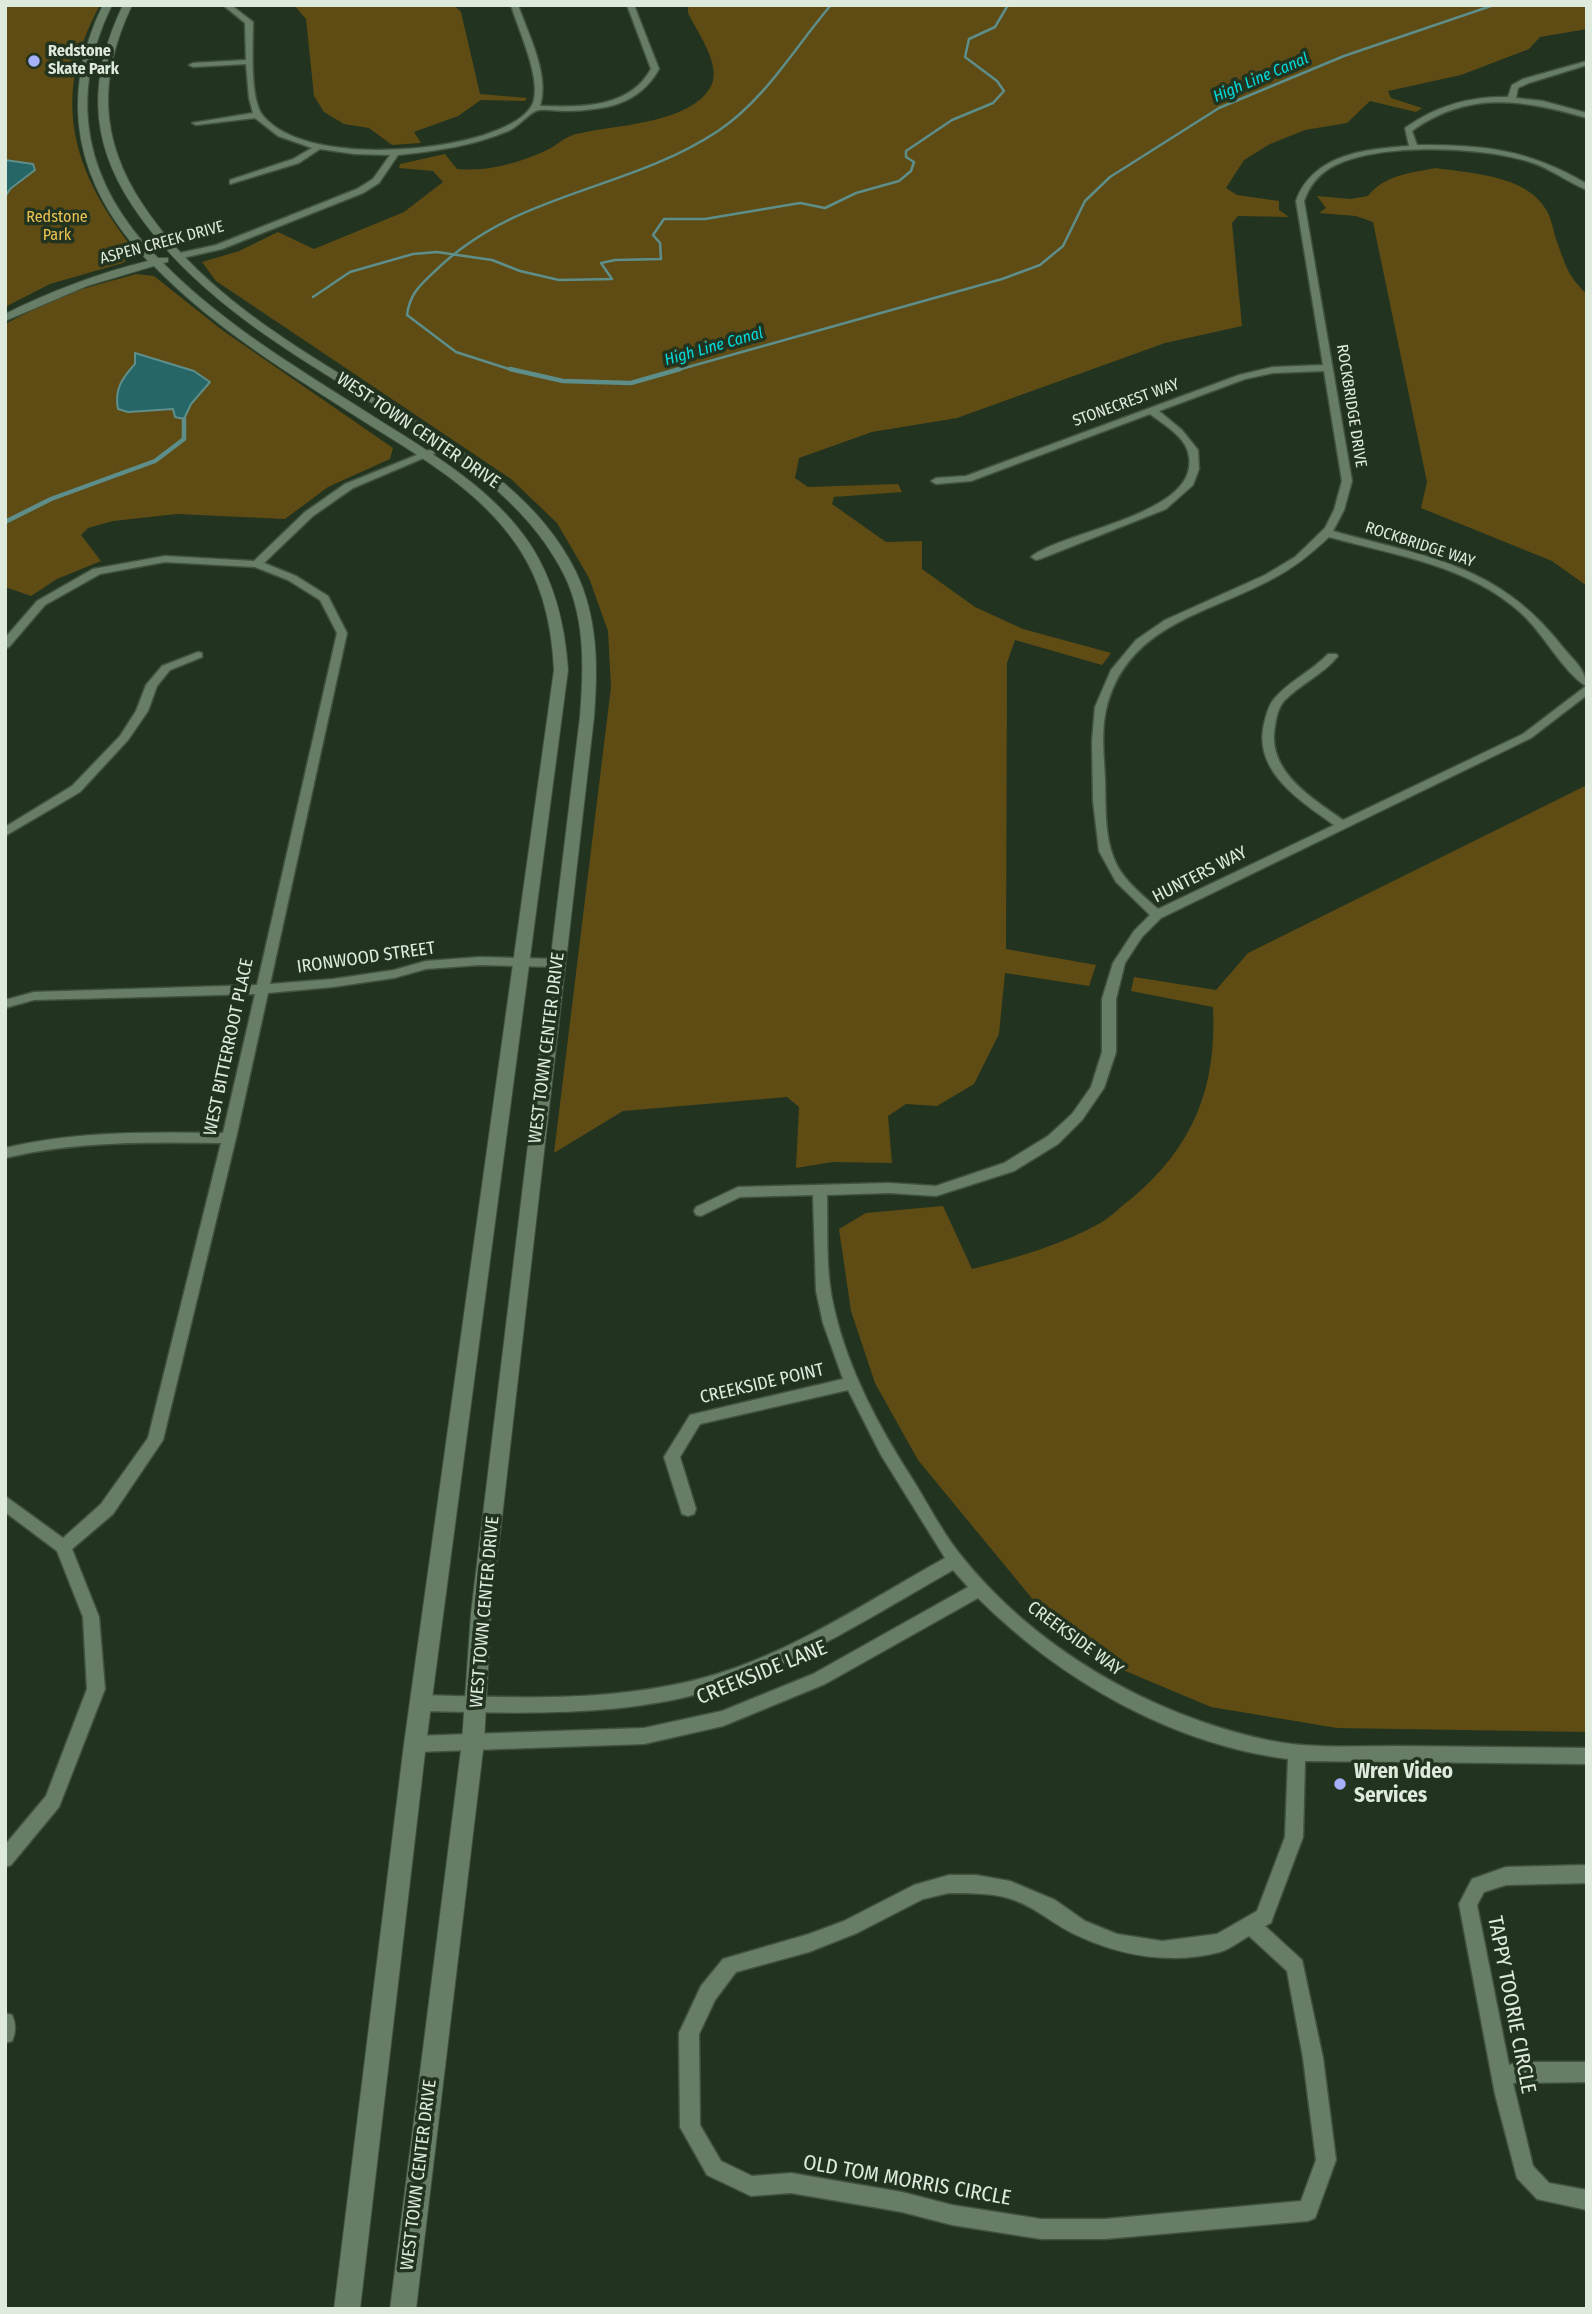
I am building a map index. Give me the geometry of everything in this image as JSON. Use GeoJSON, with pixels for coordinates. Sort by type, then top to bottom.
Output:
{"type":"FeatureCollection","features":[{"type":"Feature","properties":{"kind":"street","name":"WEST TOWN CENTER DRIVE"},"geometry":{"type":"LineString","coordinates":[[108,5],[89,46],[82,77],[79,110],[83,138],[98,182],[122,223],[156,262],[201,303],[260,347],[469,486],[511,528],[539,571],[556,614],[561,670],[415,1744],[347,2309]]}},
{"type":"Feature","properties":{"kind":"street","name":"WEST TOWN CENTER DRIVE"},"geometry":{"type":"LineString","coordinates":[[128,5],[107,54],[102,75],[101,109],[106,141],[114,166],[142,216],[177,256],[250,317],[447,446],[509,493],[542,529],[575,583],[589,628],[589,691],[481,1613],[473,1742],[403,2309]]}},
{"type":"Feature","properties":{"kind":"street"},"geometry":{"type":"LineString","coordinates":[[226,5],[249,22],[248,62],[257,115],[273,130],[317,148],[394,155],[452,146],[487,136],[514,123],[535,108],[597,105],[626,98],[643,89],[655,69],[630,5]]}},
{"type":"Feature","properties":{"kind":"street"},"geometry":{"type":"LineString","coordinates":[[514,5],[540,89],[535,108]]}},
{"type":"Feature","properties":{"kind":"street"},"geometry":{"type":"LineString","coordinates":[[193,65],[248,62]]}},
{"type":"Feature","properties":{"kind":"street"},"geometry":{"type":"LineString","coordinates":[[1511,100],[1516,87],[1526,80],[1587,63]]}},
{"type":"Feature","properties":{"kind":"street"},"geometry":{"type":"LineString","coordinates":[[1414,147],[1408,130],[1423,117],[1450,106],[1511,100],[1546,104],[1587,116]]}},
{"type":"Feature","properties":{"kind":"street"},"geometry":{"type":"LineString","coordinates":[[196,123],[257,115]]}},
{"type":"Feature","properties":{"kind":"street","name":"ROCKBRIDGE DRIVE"},"geometry":{"type":"LineString","coordinates":[[1157,915],[1116,876],[1105,854],[1101,832],[1098,732],[1101,707],[1112,678],[1137,646],[1174,617],[1275,573],[1309,552],[1327,533],[1341,505],[1347,481],[1300,201],[1310,180],[1332,163],[1381,150],[1414,147],[1470,148],[1532,160],[1587,188]]}},
{"type":"Feature","properties":{"kind":"street"},"geometry":{"type":"LineString","coordinates":[[233,182],[296,161],[317,148]]}},
{"type":"Feature","properties":{"kind":"street","name":"ASPEN CREEK DRIVE"},"geometry":{"type":"LineString","coordinates":[[5,318],[48,295],[91,279],[219,247],[360,191],[376,181],[394,155]]}},
{"type":"Feature","properties":{"kind":"street","name":"STONECREST WAY"},"geometry":{"type":"LineString","coordinates":[[936,481],[967,479],[1242,377],[1273,370],[1329,368]]}},
{"type":"Feature","properties":{"kind":"street"},"geometry":{"type":"LineString","coordinates":[[1036,557],[1162,507],[1189,483],[1194,469],[1192,450],[1179,432],[1151,410]]}},
{"type":"Feature","properties":{"kind":"street"},"geometry":{"type":"LineString","coordinates":[[257,564],[309,514],[349,486],[447,446]]}},
{"type":"Feature","properties":{"kind":"street","name":"ROCKBRIDGE WAY"},"geometry":{"type":"LineString","coordinates":[[1327,533],[1445,568],[1489,585],[1524,610],[1587,683]]}},
{"type":"Feature","properties":{"kind":"street","name":"WEST BITTERROOT PLACE"},"geometry":{"type":"LineString","coordinates":[[5,645],[41,603],[97,571],[165,559],[257,564],[292,578],[324,598],[342,633],[229,1138],[155,1440],[107,1510],[63,1547]]}},
{"type":"Feature","properties":{"kind":"street"},"geometry":{"type":"LineString","coordinates":[[5,832],[76,789],[124,738],[142,711],[152,685],[166,668],[198,656]]}},
{"type":"Feature","properties":{"kind":"street"},"geometry":{"type":"LineString","coordinates":[[1332,656],[1317,674],[1277,702],[1267,729],[1270,757],[1292,789],[1341,824]]}},
{"type":"Feature","properties":{"kind":"street","name":"HUNTERS WAY"},"geometry":{"type":"LineString","coordinates":[[701,1211],[738,1192],[820,1192],[889,1188],[936,1191],[1009,1167],[1053,1140],[1077,1116],[1097,1087],[1109,1052],[1109,999],[1119,963],[1138,934],[1157,915],[1527,736],[1587,690]]}},
{"type":"Feature","properties":{"kind":"street","name":"IRONWOOD STREET"},"geometry":{"type":"LineString","coordinates":[[5,1004],[34,996],[261,989],[357,980],[426,965],[480,961],[557,962]]}},
{"type":"Feature","properties":{"kind":"street"},"geometry":{"type":"LineString","coordinates":[[5,1153],[44,1143],[92,1139],[229,1138]]}},
{"type":"Feature","properties":{"kind":"street","name":"CREEKSIDE WAY"},"geometry":{"type":"LineString","coordinates":[[820,1192],[821,1264],[829,1321],[852,1383],[884,1449],[956,1560],[981,1588],[1035,1637],[1083,1674],[1141,1707],[1206,1732],[1297,1752],[1587,1756]]}},
{"type":"Feature","properties":{"kind":"street","name":"CREEKSIDE POINT"},"geometry":{"type":"LineString","coordinates":[[688,1510],[672,1457],[695,1419],[852,1383]]}},
{"type":"Feature","properties":{"kind":"street"},"geometry":{"type":"LineString","coordinates":[[5,1503],[63,1547],[91,1616],[96,1689],[53,1801],[5,1860]]}},
{"type":"Feature","properties":{"kind":"street","name":"CREEKSIDE LANE"},"geometry":{"type":"LineString","coordinates":[[421,1703],[623,1701],[718,1681],[807,1642],[956,1560]]}},
{"type":"Feature","properties":{"kind":"street","name":"CREEKSIDE LANE"},"geometry":{"type":"LineString","coordinates":[[415,1744],[644,1736],[723,1718],[819,1679],[981,1588]]}},
{"type":"Feature","properties":{"kind":"street","name":"OLD TOM MORRIS CIRCLE"},"geometry":{"type":"LineString","coordinates":[[1250,1925],[1296,1966],[1313,2058],[1325,2160],[1308,2211],[1105,2229],[1041,2229],[952,2215],[902,2202],[791,2183],[751,2186],[714,2168],[690,2126],[690,2033],[708,1993],[730,1965],[809,1943],[850,1927],[920,1891],[949,1884],[976,1884],[1010,1890],[1048,1906],[1078,1927],[1117,1943],[1162,1950],[1220,1943],[1250,1925],[1264,1917],[1294,1837],[1297,1752]]}},
{"type":"Feature","properties":{"kind":"street","name":"TAPPY TOORIE CIRCLE"},"geometry":{"type":"LineString","coordinates":[[1587,1874],[1506,1876],[1478,1885],[1468,1904],[1524,2171],[1544,2192],[1587,2200]]}},
{"type":"Feature","properties":{"kind":"street"},"geometry":{"type":"LineString","coordinates":[[5,2022],[5,2034]]}},
{"type":"Feature","properties":{"kind":"street"},"geometry":{"type":"LineString","coordinates":[[1503,2076],[1518,2072],[1587,2072]]}},
{"type":"Feature","properties":{"kind":"green space","name":"Redstone Park"},"geometry":{"type":"Polygon","coordinates":[[[5,5],[100,5],[84,39],[75,72],[72,103],[75,134],[83,164],[97,194],[136,252],[123,263],[50,284],[5,307],[5,5]]]}},
{"type":"Feature","properties":{"kind":"green space"},"geometry":{"type":"Polygon","coordinates":[[[294,5],[454,5],[461,12],[480,94],[527,98],[525,101],[481,100],[458,116],[414,132],[421,143],[392,145],[369,128],[344,124],[324,112],[314,96],[306,19],[294,5]]]}},
{"type":"Feature","properties":{"kind":"green space"},"geometry":{"type":"Polygon","coordinates":[[[688,5],[1587,5],[1587,29],[1540,37],[1529,49],[1461,75],[1388,91],[1391,98],[1422,108],[1416,112],[1370,101],[1347,123],[1305,130],[1270,144],[1244,160],[1226,188],[1237,195],[1279,201],[1279,210],[1289,217],[1238,216],[1232,223],[1242,326],[1165,343],[957,418],[872,432],[799,458],[795,478],[808,487],[898,484],[902,492],[834,497],[832,504],[886,542],[922,541],[922,569],[975,607],[1023,629],[1111,653],[1102,665],[1015,640],[1007,663],[1006,949],[1096,965],[1089,986],[1005,973],[999,1034],[974,1084],[937,1106],[906,1104],[888,1116],[892,1163],[833,1162],[796,1168],[799,1107],[787,1097],[623,1111],[554,1153],[611,687],[608,631],[589,578],[557,523],[511,479],[216,281],[202,262],[239,251],[278,232],[314,249],[404,212],[443,182],[433,171],[399,168],[400,164],[445,154],[457,169],[502,166],[545,151],[573,135],[648,121],[686,109],[701,99],[714,78],[711,59],[688,13],[688,5]]]}},
{"type":"Feature","properties":{"kind":"green space"},"geometry":{"type":"Polygon","coordinates":[[[1435,168],[1479,174],[1510,182],[1536,197],[1549,215],[1567,269],[1587,294],[1587,586],[1552,561],[1421,508],[1427,482],[1373,222],[1356,216],[1319,213],[1326,208],[1317,196],[1350,199],[1368,196],[1390,179],[1435,168]]]}},
{"type":"Feature","properties":{"kind":"green space"},"geometry":{"type":"Polygon","coordinates":[[[136,274],[154,276],[222,330],[393,448],[390,459],[328,487],[285,519],[177,514],[113,521],[88,528],[81,535],[101,561],[57,579],[31,596],[5,587],[5,324],[64,294],[136,274]]]}},
{"type":"Feature","properties":{"kind":"green space"},"geometry":{"type":"Polygon","coordinates":[[[1587,785],[1587,1732],[1337,1728],[1211,1707],[1123,1670],[1044,1613],[918,1460],[875,1383],[851,1311],[839,1229],[866,1213],[943,1206],[972,1269],[1055,1244],[1102,1222],[1131,1199],[1171,1158],[1197,1114],[1211,1064],[1213,1007],[1131,991],[1134,977],[1216,990],[1248,953],[1587,785]]]}},
{"type":"Feature","properties":{"kind":"water"},"geometry":{"type":"Polygon","coordinates":[[[5,160],[33,164],[35,170],[10,189],[5,197],[5,160]]]}},
{"type":"Feature","properties":{"kind":"water"},"geometry":{"type":"Polygon","coordinates":[[[135,353],[194,371],[210,382],[191,404],[184,419],[175,417],[173,409],[128,412],[118,409],[118,390],[135,364],[135,353]]]}},
{"type":"Feature","properties":{"kind":"waterway","name":"High Line Canal"},"geometry":{"type":"LineString","coordinates":[[455,255],[500,224],[646,167],[683,151],[718,131],[765,89],[831,5]]}},
{"type":"Feature","properties":{"kind":"waterway"},"geometry":{"type":"LineString","coordinates":[[455,255],[492,260],[520,271],[559,280],[612,279],[601,263],[661,259],[660,243],[653,235],[664,219],[705,219],[800,203],[825,208],[856,193],[899,181],[911,171],[914,162],[906,157],[906,151],[952,120],[993,103],[1004,91],[997,81],[965,57],[969,39],[995,27],[1008,5]]}},
{"type":"Feature","properties":{"kind":"waterway","name":"High Line Canal"},"geometry":{"type":"LineString","coordinates":[[674,371],[1002,279],[1040,265],[1063,246],[1085,201],[1110,177],[1219,108],[1344,56],[1494,5]]}},
{"type":"Feature","properties":{"kind":"waterway"},"geometry":{"type":"LineString","coordinates":[[313,297],[350,272],[413,254],[437,252],[455,255]]}},
{"type":"Feature","properties":{"kind":"waterway","name":"High Line Canal"},"geometry":{"type":"LineString","coordinates":[[455,255],[420,286],[410,301],[407,315],[456,352],[515,371]]}},
{"type":"Feature","properties":{"kind":"waterway","name":"High Line Canal"},"geometry":{"type":"LineString","coordinates":[[510,369],[563,381],[631,383],[680,369]]}},
{"type":"Feature","properties":{"kind":"waterway"},"geometry":{"type":"LineString","coordinates":[[5,522],[51,499],[155,461],[184,439],[184,419]]}},
{"type":"Feature","properties":{"kind":"place","name":"Redstone Skate Park"},"geometry":{"type":"Point","coordinates":[34,61]}},
{"type":"Feature","properties":{"kind":"place","name":"Wren Video Services"},"geometry":{"type":"Point","coordinates":[1340,1784]}}]}
